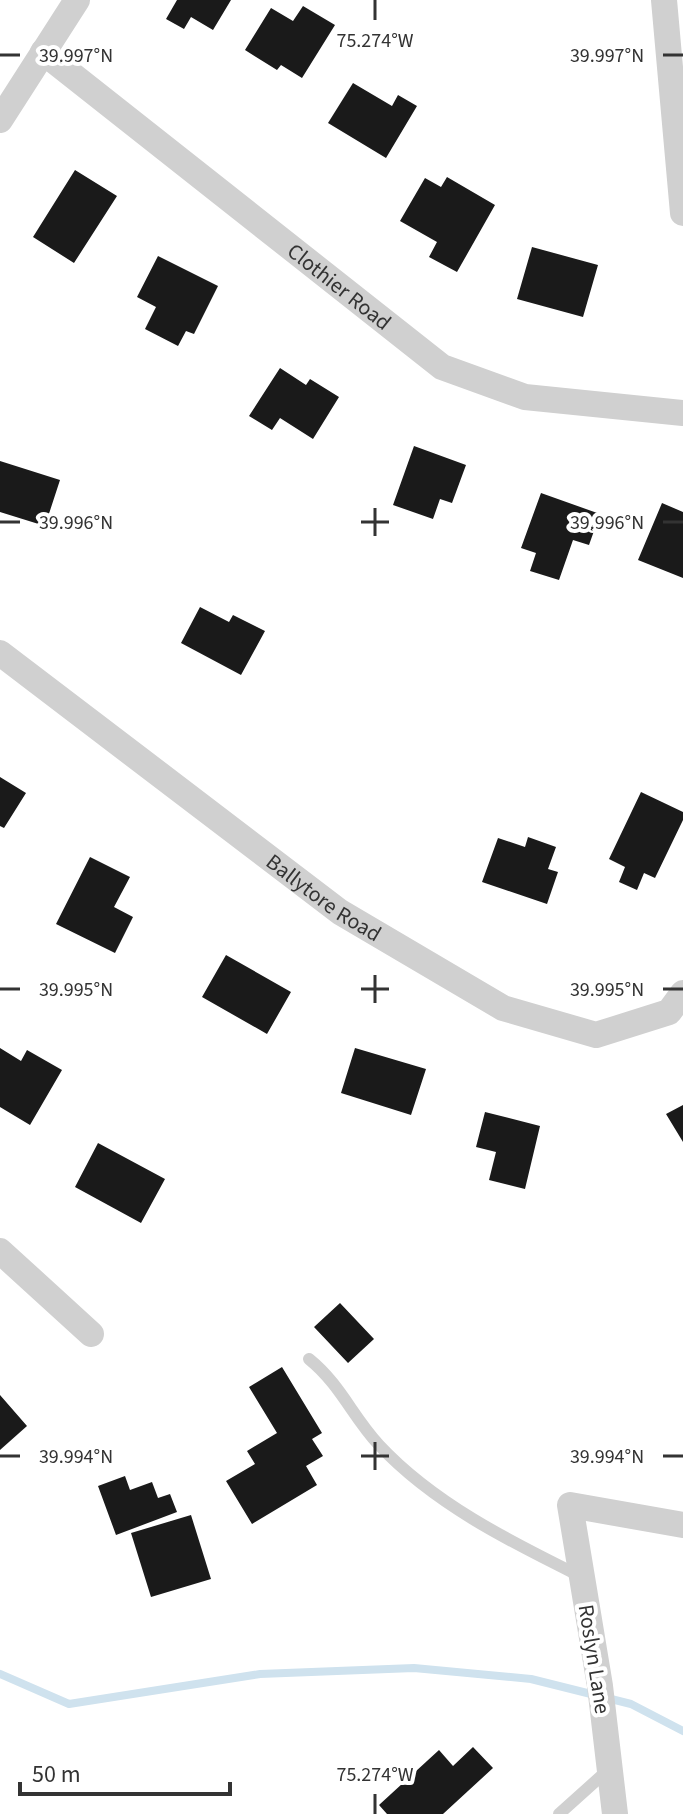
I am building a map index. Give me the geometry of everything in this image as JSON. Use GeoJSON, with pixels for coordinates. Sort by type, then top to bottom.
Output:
{"type":"FeatureCollection","features":[{"type":"Feature","properties":{"kind":"street"},"geometry":{"type":"LineString","coordinates":[[0,120],[77,0]]}},
{"type":"Feature","properties":{"kind":"street"},"geometry":{"type":"LineString","coordinates":[[664,0],[683,213]]}},
{"type":"Feature","properties":{"kind":"street","name":"Clothier Road"},"geometry":{"type":"LineString","coordinates":[[43,52],[442,367],[525,397],[683,413]]}},
{"type":"Feature","properties":{"kind":"street","name":"Ballytore Road"},"geometry":{"type":"LineString","coordinates":[[0,653],[340,912],[503,1008],[596,1035],[669,1012],[683,993]]}},
{"type":"Feature","properties":{"kind":"street"},"geometry":{"type":"LineString","coordinates":[[0,1251],[91,1334]]}},
{"type":"Feature","properties":{"kind":"street","name":"Roslyn Lane"},"geometry":{"type":"LineString","coordinates":[[615,1814],[602,1696],[570,1505],[683,1525]]}},
{"type":"Feature","properties":{"kind":"lane"},"geometry":{"type":"LineString","coordinates":[[309,1359],[329,1375],[377,1443],[411,1475],[457,1508],[529,1551],[583,1577]]}},
{"type":"Feature","properties":{"kind":"lane"},"geometry":{"type":"LineString","coordinates":[[559,1814],[610,1768]]}},
{"type":"Feature","properties":{"kind":"building"},"geometry":{"type":"Polygon","coordinates":[[[177,0],[231,0],[213,30],[191,17],[184,29],[166,19],[177,0]]]}},
{"type":"Feature","properties":{"kind":"building"},"geometry":{"type":"Polygon","coordinates":[[[303,6],[335,25],[302,78],[281,65],[277,70],[245,50],[271,8],[293,21],[303,6]]]}},
{"type":"Feature","properties":{"kind":"building"},"geometry":{"type":"Polygon","coordinates":[[[353,83],[392,106],[398,95],[417,106],[386,158],[328,123],[353,83]]]}},
{"type":"Feature","properties":{"kind":"building"},"geometry":{"type":"Polygon","coordinates":[[[75,170],[117,196],[74,263],[33,237],[75,170]]]}},
{"type":"Feature","properties":{"kind":"building"},"geometry":{"type":"Polygon","coordinates":[[[447,177],[495,205],[457,272],[429,257],[437,242],[400,221],[425,178],[441,187],[447,177]]]}},
{"type":"Feature","properties":{"kind":"building"},"geometry":{"type":"Polygon","coordinates":[[[532,247],[598,265],[583,317],[517,299],[532,247]]]}},
{"type":"Feature","properties":{"kind":"building"},"geometry":{"type":"Polygon","coordinates":[[[158,256],[218,286],[194,334],[186,331],[178,346],[145,329],[156,307],[137,297],[158,256]]]}},
{"type":"Feature","properties":{"kind":"building"},"geometry":{"type":"Polygon","coordinates":[[[280,368],[306,385],[310,379],[339,397],[313,439],[280,418],[272,430],[249,416],[280,368]]]}},
{"type":"Feature","properties":{"kind":"building"},"geometry":{"type":"Polygon","coordinates":[[[414,446],[466,465],[452,503],[440,499],[433,519],[393,505],[414,446]]]}},
{"type":"Feature","properties":{"kind":"building"},"geometry":{"type":"Polygon","coordinates":[[[0,461],[60,480],[45,526],[0,512],[0,461]]]}},
{"type":"Feature","properties":{"kind":"building"},"geometry":{"type":"Polygon","coordinates":[[[541,493],[600,514],[589,545],[573,540],[559,580],[530,571],[536,553],[521,548],[541,493]]]}},
{"type":"Feature","properties":{"kind":"building"},"geometry":{"type":"Polygon","coordinates":[[[662,503],[683,512],[683,578],[638,560],[662,503]]]}},
{"type":"Feature","properties":{"kind":"building"},"geometry":{"type":"Polygon","coordinates":[[[200,607],[229,622],[233,615],[265,631],[241,675],[181,643],[200,607]]]}},
{"type":"Feature","properties":{"kind":"building"},"geometry":{"type":"Polygon","coordinates":[[[0,777],[26,793],[4,828],[0,826],[0,777]]]}},
{"type":"Feature","properties":{"kind":"building"},"geometry":{"type":"Polygon","coordinates":[[[641,792],[683,812],[683,820],[655,878],[644,873],[637,890],[619,882],[625,867],[609,859],[641,792]]]}},
{"type":"Feature","properties":{"kind":"building"},"geometry":{"type":"Polygon","coordinates":[[[528,837],[556,847],[548,869],[558,872],[547,904],[482,882],[498,838],[525,847],[528,837]]]}},
{"type":"Feature","properties":{"kind":"building"},"geometry":{"type":"Polygon","coordinates":[[[90,857],[130,877],[114,907],[133,917],[115,953],[56,924],[90,857]]]}},
{"type":"Feature","properties":{"kind":"building"},"geometry":{"type":"Polygon","coordinates":[[[226,955],[291,992],[267,1034],[202,997],[226,955]]]}},
{"type":"Feature","properties":{"kind":"building"},"geometry":{"type":"Polygon","coordinates":[[[0,1048],[21,1061],[27,1050],[62,1070],[30,1125],[0,1107],[0,1048]]]}},
{"type":"Feature","properties":{"kind":"building"},"geometry":{"type":"Polygon","coordinates":[[[355,1048],[426,1069],[411,1115],[341,1093],[355,1048]]]}},
{"type":"Feature","properties":{"kind":"building"},"geometry":{"type":"Polygon","coordinates":[[[683,1105],[683,1142],[666,1114],[683,1105]]]}},
{"type":"Feature","properties":{"kind":"building"},"geometry":{"type":"Polygon","coordinates":[[[485,1112],[540,1126],[525,1189],[489,1180],[496,1152],[476,1147],[485,1112]]]}},
{"type":"Feature","properties":{"kind":"building"},"geometry":{"type":"Polygon","coordinates":[[[98,1143],[165,1179],[141,1223],[75,1187],[98,1143]]]}},
{"type":"Feature","properties":{"kind":"building"},"geometry":{"type":"Polygon","coordinates":[[[340,1303],[374,1339],[348,1363],[314,1327],[340,1303]]]}},
{"type":"Feature","properties":{"kind":"building"},"geometry":{"type":"Polygon","coordinates":[[[282,1367],[322,1433],[312,1439],[323,1456],[306,1466],[317,1485],[252,1524],[226,1481],[255,1464],[247,1451],[277,1433],[249,1387],[282,1367]]]}},
{"type":"Feature","properties":{"kind":"building"},"geometry":{"type":"Polygon","coordinates":[[[0,1395],[27,1426],[0,1450],[0,1395]]]}},
{"type":"Feature","properties":{"kind":"building"},"geometry":{"type":"Polygon","coordinates":[[[125,1476],[130,1490],[152,1482],[158,1498],[170,1494],[177,1512],[116,1535],[98,1486],[125,1476]]]}},
{"type":"Feature","properties":{"kind":"building"},"geometry":{"type":"Polygon","coordinates":[[[191,1515],[211,1579],[151,1597],[131,1533],[191,1515]]]}},
{"type":"Feature","properties":{"kind":"building"},"geometry":{"type":"Polygon","coordinates":[[[473,1747],[493,1768],[443,1814],[387,1814],[379,1805],[439,1750],[453,1766],[473,1747]]]}},
{"type":"Feature","properties":{"kind":"waterway"},"geometry":{"type":"LineString","coordinates":[[0,1674],[69,1704],[260,1674],[414,1668],[531,1679],[631,1704],[683,1731]]}}]}
